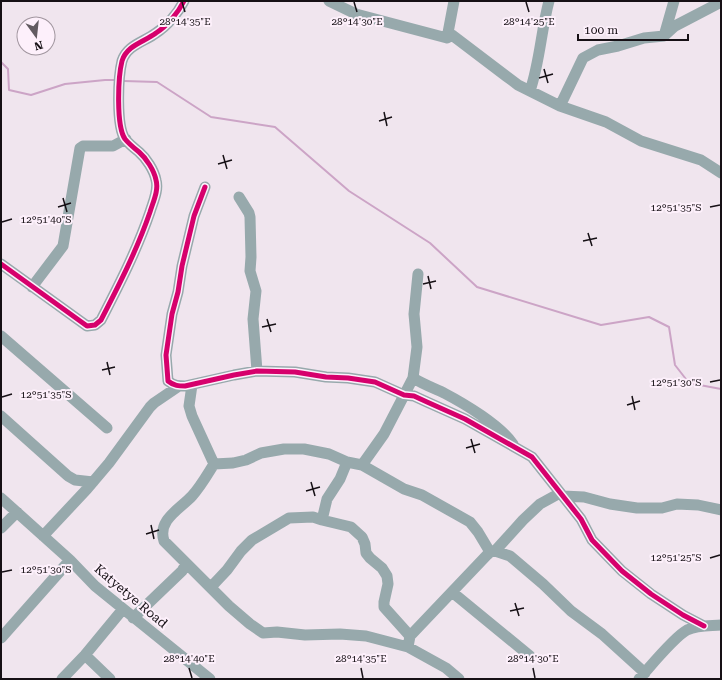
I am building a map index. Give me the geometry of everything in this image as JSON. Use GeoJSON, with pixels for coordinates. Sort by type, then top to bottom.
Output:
{"type":"FeatureCollection","features":[{"type":"Feature","properties":{"kind":"street"},"geometry":{"type":"LineString","coordinates":[[1,264],[87,326],[95,325],[101,320],[135,251],[156,194],[157,181],[154,173],[140,153],[126,139],[120,126],[119,84],[122,62],[126,53],[133,46],[157,33],[175,14],[184,1]]}},
{"type":"Feature","properties":{"kind":"street"},"geometry":{"type":"LineString","coordinates":[[329,1],[356,14],[447,38],[452,35],[506,76],[530,91],[560,106],[606,122],[641,141],[701,160],[721,173]]}},
{"type":"Feature","properties":{"kind":"street"},"geometry":{"type":"LineString","coordinates":[[447,38],[454,1]]}},
{"type":"Feature","properties":{"kind":"street"},"geometry":{"type":"LineString","coordinates":[[530,91],[536,67],[544,18],[549,1]]}},
{"type":"Feature","properties":{"kind":"street"},"geometry":{"type":"LineString","coordinates":[[664,36],[674,1]]}},
{"type":"Feature","properties":{"kind":"street"},"geometry":{"type":"LineString","coordinates":[[560,106],[583,58],[586,56],[598,50],[644,38],[664,36],[675,26],[721,2]]}},
{"type":"Feature","properties":{"kind":"street"},"geometry":{"type":"LineString","coordinates":[[32,287],[63,246],[80,148],[83,146],[113,146],[126,139]]}},
{"type":"Feature","properties":{"kind":"street"},"geometry":{"type":"LineString","coordinates":[[179,386],[168,381],[166,355],[167,343],[182,266],[194,216],[205,187]]}},
{"type":"Feature","properties":{"kind":"street"},"geometry":{"type":"LineString","coordinates":[[238,197],[249,213],[250,218],[250,271],[256,291],[253,319],[257,371]]}},
{"type":"Feature","properties":{"kind":"street"},"geometry":{"type":"LineString","coordinates":[[362,465],[384,434],[413,378],[417,346],[414,314],[418,274]]}},
{"type":"Feature","properties":{"kind":"street"},"geometry":{"type":"LineString","coordinates":[[1,336],[107,428]]}},
{"type":"Feature","properties":{"kind":"street"},"geometry":{"type":"LineString","coordinates":[[43,536],[110,463],[154,402],[179,386],[257,371],[295,372],[326,377],[348,378],[375,382],[404,395],[420,398],[465,419],[532,457],[581,519],[592,540],[622,571],[651,594],[683,615],[704,626]]}},
{"type":"Feature","properties":{"kind":"street"},"geometry":{"type":"LineString","coordinates":[[413,378],[445,394],[495,425],[509,438],[517,449]]}},
{"type":"Feature","properties":{"kind":"street"},"geometry":{"type":"LineString","coordinates":[[192,384],[189,406],[192,416],[214,464]]}},
{"type":"Feature","properties":{"kind":"street"},"geometry":{"type":"LineString","coordinates":[[1,416],[68,476],[75,480],[93,482]]}},
{"type":"Feature","properties":{"kind":"street"},"geometry":{"type":"LineString","coordinates":[[214,464],[233,463],[246,460],[261,453],[284,449],[304,449],[329,454],[346,462],[362,465],[404,489],[422,495],[470,522],[492,551],[510,556],[571,610],[602,634],[642,676],[680,635],[688,630],[704,626],[721,625]]}},
{"type":"Feature","properties":{"kind":"street"},"geometry":{"type":"LineString","coordinates":[[322,520],[327,499],[340,479],[346,462]]}},
{"type":"Feature","properties":{"kind":"street"},"geometry":{"type":"LineString","coordinates":[[214,464],[193,495],[169,517],[164,524],[162,533],[164,541],[229,606],[263,633],[277,632],[366,636],[408,647],[446,668],[458,679]]}},
{"type":"Feature","properties":{"kind":"street"},"geometry":{"type":"LineString","coordinates":[[408,647],[410,636],[522,520],[540,504],[561,494],[584,497],[610,504],[637,508],[662,508],[677,504],[698,504],[721,510]]}},
{"type":"Feature","properties":{"kind":"street","name":"Katyetye Road"},"geometry":{"type":"LineString","coordinates":[[1,498],[70,560],[95,586],[210,679]]}},
{"type":"Feature","properties":{"kind":"street"},"geometry":{"type":"LineString","coordinates":[[1,528],[17,512]]}},
{"type":"Feature","properties":{"kind":"street"},"geometry":{"type":"LineString","coordinates":[[211,587],[252,540],[289,518],[313,517],[351,527],[362,537],[365,544],[366,553],[382,568],[387,576],[388,584],[384,607],[410,636]]}},
{"type":"Feature","properties":{"kind":"street"},"geometry":{"type":"LineString","coordinates":[[1,638],[70,560]]}},
{"type":"Feature","properties":{"kind":"street"},"geometry":{"type":"LineString","coordinates":[[133,618],[182,571],[186,564]]}},
{"type":"Feature","properties":{"kind":"street"},"geometry":{"type":"LineString","coordinates":[[452,592],[530,656]]}},
{"type":"Feature","properties":{"kind":"street"},"geometry":{"type":"LineString","coordinates":[[62,679],[85,655],[122,609]]}},
{"type":"Feature","properties":{"kind":"street"},"geometry":{"type":"LineString","coordinates":[[85,655],[110,679]]}},
{"type":"Feature","properties":{"kind":"waterway"},"geometry":{"type":"LineString","coordinates":[[1,62],[8,69],[9,90],[31,95],[65,84],[116,80]]}},
{"type":"Feature","properties":{"kind":"waterway"},"geometry":{"type":"LineString","coordinates":[[124,81],[157,82],[211,117],[275,127],[349,191],[430,243],[477,287],[601,325],[649,317],[669,327],[675,365],[689,383],[721,389]]}},
{"type":"Feature","properties":{"kind":"cycle path"},"geometry":{"type":"LineString","coordinates":[[1,264],[87,326],[95,325],[101,320],[134,254],[157,188],[155,176],[149,164],[125,139],[122,133],[119,113],[122,61],[124,56],[132,47],[156,33],[168,23],[182,6],[184,1]]}},
{"type":"Feature","properties":{"kind":"cycle path"},"geometry":{"type":"LineString","coordinates":[[205,187],[194,216],[172,314],[166,355],[168,381],[170,383],[185,386],[257,371],[295,372],[326,377],[348,378],[375,382],[404,395],[414,396],[465,419],[532,457],[581,519],[592,540],[622,571],[651,594],[683,615],[704,626]]}}]}
